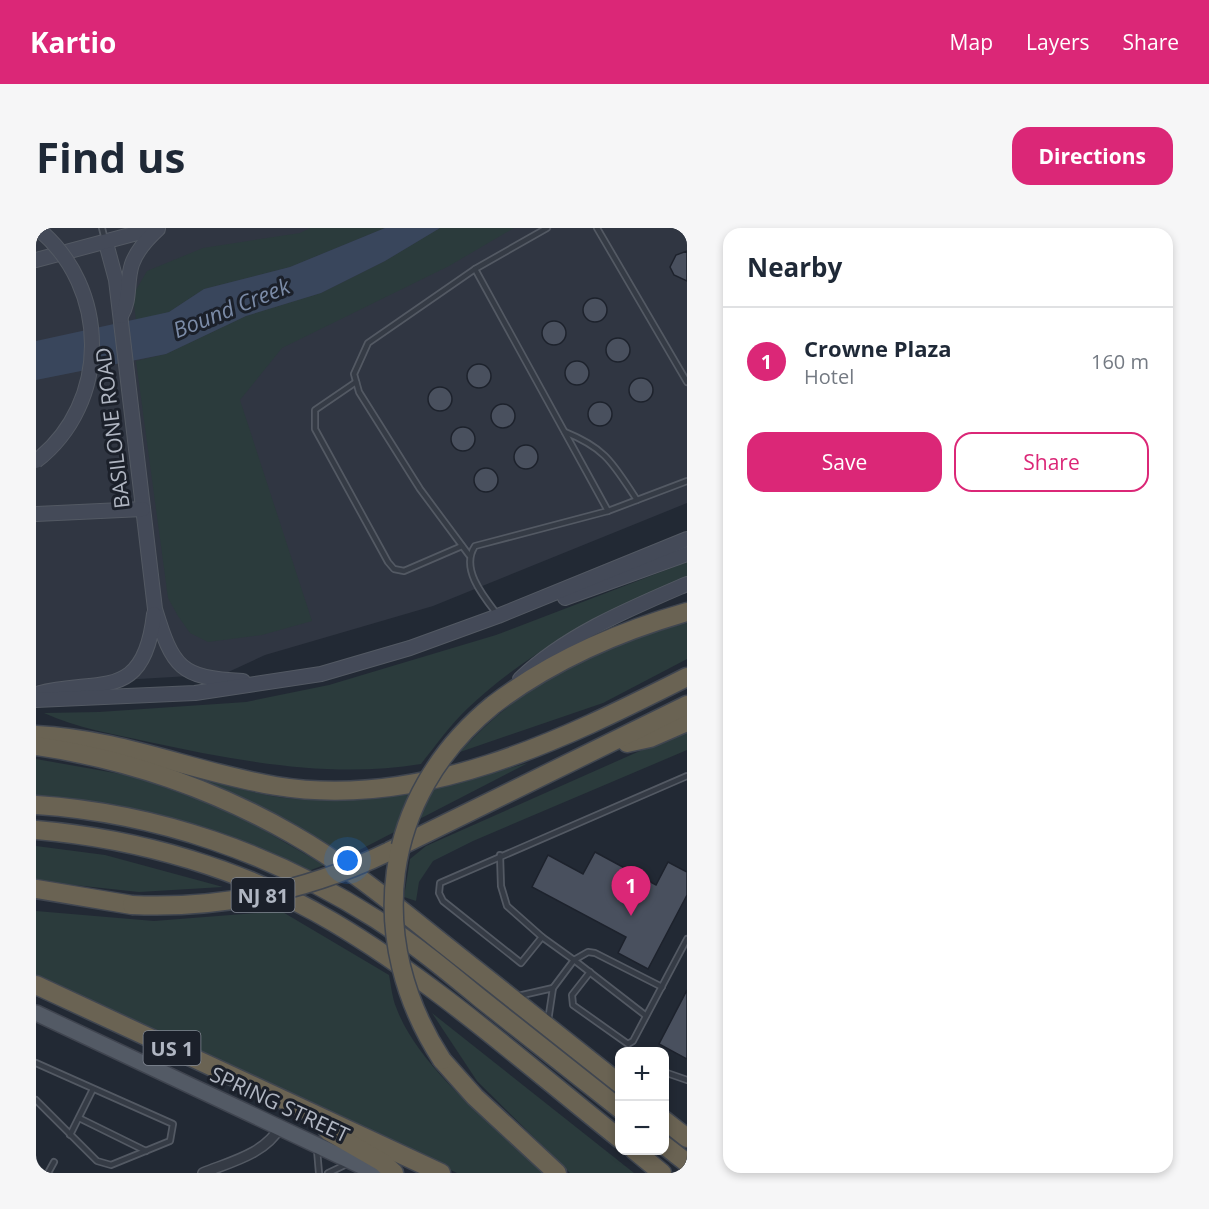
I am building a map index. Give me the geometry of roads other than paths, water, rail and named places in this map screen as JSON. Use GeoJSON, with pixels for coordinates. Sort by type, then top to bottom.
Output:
{"type":"FeatureCollection","features":[{"type":"Feature","properties":{"kind":"highway"},"geometry":{"type":"LineString","coordinates":[[557,1173],[474,1097],[442,1060],[414,1009],[400,967],[394,923],[396,868],[406,825],[430,774],[457,739],[493,705],[545,670],[585,649],[635,628],[687,612]]}},
{"type":"Feature","properties":{"kind":"highway"},"geometry":{"type":"LineString","coordinates":[[36,735],[125,747],[276,786],[319,790],[361,790],[419,782],[528,750],[593,724],[687,677]]}},
{"type":"Feature","properties":{"kind":"highway","name":"NJ 81"},"geometry":{"type":"LineString","coordinates":[[132,905],[192,905],[256,897],[330,876],[388,852],[687,705]]}},
{"type":"Feature","properties":{"kind":"highway"},"geometry":{"type":"LineString","coordinates":[[599,750],[650,738],[687,722]]}},
{"type":"Feature","properties":{"kind":"highway"},"geometry":{"type":"LineString","coordinates":[[36,746],[108,760],[172,779],[274,824],[368,883],[615,1080]]}},
{"type":"Feature","properties":{"kind":"highway"},"geometry":{"type":"LineString","coordinates":[[36,806],[110,814],[175,829],[239,850],[319,886],[378,920],[415,946],[615,1105]]}},
{"type":"Feature","properties":{"kind":"highway"},"geometry":{"type":"LineString","coordinates":[[36,830],[125,843],[190,860],[252,882],[314,911],[371,946],[425,985],[615,1135]]}},
{"type":"Feature","properties":{"kind":"highway"},"geometry":{"type":"LineString","coordinates":[[36,889],[132,905]]}},
{"type":"Feature","properties":{"kind":"highway"},"geometry":{"type":"LineString","coordinates":[[36,901],[132,905]]}},
{"type":"Feature","properties":{"kind":"highway","name":"US 1"},"geometry":{"type":"LineString","coordinates":[[36,985],[441,1173]]}},
{"type":"Feature","properties":{"kind":"highway"},"geometry":{"type":"LineString","coordinates":[[307,1111],[333,1136],[382,1162],[394,1173]]}},
{"type":"Feature","properties":{"kind":"highway"},"geometry":{"type":"LineString","coordinates":[[669,1124],[687,1138]]}},
{"type":"Feature","properties":{"kind":"highway"},"geometry":{"type":"LineString","coordinates":[[669,1149],[687,1163]]}},
{"type":"Feature","properties":{"kind":"highway"},"geometry":{"type":"LineString","coordinates":[[640,1155],[662,1173]]}},
{"type":"Feature","properties":{"kind":"main road","name":"SPRING STREET"},"geometry":{"type":"LineString","coordinates":[[36,1013],[376,1173]]}},
{"type":"Feature","properties":{"kind":"street"},"geometry":{"type":"LineString","coordinates":[[36,461],[58,440],[80,405],[92,366],[93,340],[90,314],[78,279],[58,248],[37,228]]}},
{"type":"Feature","properties":{"kind":"street"},"geometry":{"type":"LineString","coordinates":[[36,260],[157,228]]}},
{"type":"Feature","properties":{"kind":"street"},"geometry":{"type":"LineString","coordinates":[[120,318],[127,307],[132,265],[145,242],[157,228]]}},
{"type":"Feature","properties":{"kind":"street","name":"BASILONE ROAD"},"geometry":{"type":"LineString","coordinates":[[106,243],[120,318],[155,609]]}},
{"type":"Feature","properties":{"kind":"street"},"geometry":{"type":"LineString","coordinates":[[36,514],[143,509]]}},
{"type":"Feature","properties":{"kind":"street"},"geometry":{"type":"LineString","coordinates":[[36,700],[195,693],[321,674],[410,648],[498,616],[687,539]]}},
{"type":"Feature","properties":{"kind":"street"},"geometry":{"type":"LineString","coordinates":[[410,648],[447,640],[687,554]]}},
{"type":"Feature","properties":{"kind":"street"},"geometry":{"type":"LineString","coordinates":[[493,705],[527,673],[559,648],[618,615],[687,584]]}},
{"type":"Feature","properties":{"kind":"street"},"geometry":{"type":"LineString","coordinates":[[155,609],[168,650],[188,671],[216,680],[280,682]]}},
{"type":"Feature","properties":{"kind":"street"},"geometry":{"type":"LineString","coordinates":[[36,694],[54,689],[106,685],[126,676],[139,665],[147,651],[155,609]]}},
{"type":"Feature","properties":{"kind":"street"},"geometry":{"type":"LineString","coordinates":[[203,1173],[261,1148],[272,1139],[280,1127]]}},
{"type":"Feature","properties":{"kind":"lane"},"geometry":{"type":"LineString","coordinates":[[102,228],[106,243]]}},
{"type":"Feature","properties":{"kind":"lane"},"geometry":{"type":"LineString","coordinates":[[498,616],[477,586],[469,555],[420,489],[359,392],[354,374],[368,343],[476,269],[547,228]]}},
{"type":"Feature","properties":{"kind":"lane"},"geometry":{"type":"LineString","coordinates":[[597,228],[687,382]]}},
{"type":"Feature","properties":{"kind":"lane"},"geometry":{"type":"LineString","coordinates":[[476,269],[608,511]]}},
{"type":"Feature","properties":{"kind":"lane"},"geometry":{"type":"LineString","coordinates":[[356,382],[315,410],[313,418],[315,429],[388,562],[394,569],[404,571],[462,546]]}},
{"type":"Feature","properties":{"kind":"lane"},"geometry":{"type":"LineString","coordinates":[[564,432],[586,441],[608,456],[637,500]]}},
{"type":"Feature","properties":{"kind":"lane"},"geometry":{"type":"LineString","coordinates":[[469,555],[475,546],[608,511],[687,481]]}},
{"type":"Feature","properties":{"kind":"lane"},"geometry":{"type":"LineString","coordinates":[[542,937],[521,963],[443,901],[439,893],[440,883],[500,855],[687,776]]}},
{"type":"Feature","properties":{"kind":"lane"},"geometry":{"type":"LineString","coordinates":[[500,855],[501,885],[507,906],[542,937],[645,1016]]}},
{"type":"Feature","properties":{"kind":"lane"},"geometry":{"type":"LineString","coordinates":[[590,972],[572,995],[573,1005],[628,1044],[633,1041],[687,939]]}},
{"type":"Feature","properties":{"kind":"lane"},"geometry":{"type":"LineString","coordinates":[[547,1027],[553,988],[574,960],[588,952],[595,953],[662,987]]}},
{"type":"Feature","properties":{"kind":"lane"},"geometry":{"type":"LineString","coordinates":[[511,998],[553,988]]}},
{"type":"Feature","properties":{"kind":"lane"},"geometry":{"type":"LineString","coordinates":[[36,1063],[173,1124],[170,1141],[111,1165],[96,1161],[36,1100]]}},
{"type":"Feature","properties":{"kind":"lane"},"geometry":{"type":"LineString","coordinates":[[669,1074],[687,1080]]}},
{"type":"Feature","properties":{"kind":"lane"},"geometry":{"type":"LineString","coordinates":[[70,1135],[93,1089]]}},
{"type":"Feature","properties":{"kind":"lane"},"geometry":{"type":"LineString","coordinates":[[79,1118],[146,1151]]}},
{"type":"Feature","properties":{"kind":"lane"},"geometry":{"type":"LineString","coordinates":[[317,1144],[318,1173]]}},
{"type":"Feature","properties":{"kind":"lane"},"geometry":{"type":"LineString","coordinates":[[328,1173],[352,1161]]}},
{"type":"Feature","properties":{"kind":"lane"},"geometry":{"type":"LineString","coordinates":[[48,1173],[54,1162]]}},
{"type":"Feature","properties":{"kind":"water","name":"Bound Creek"},"geometry":{"type":"Polygon","coordinates":[[[385,228],[440,228],[385,261],[321,293],[246,316],[166,354],[36,380],[36,341],[169,312],[204,289],[290,267],[385,228]]]}},
{"type":"Feature","properties":{"kind":"place","name":"Crowne Plaza"},"geometry":{"type":"Point","coordinates":[631,916]}}]}
